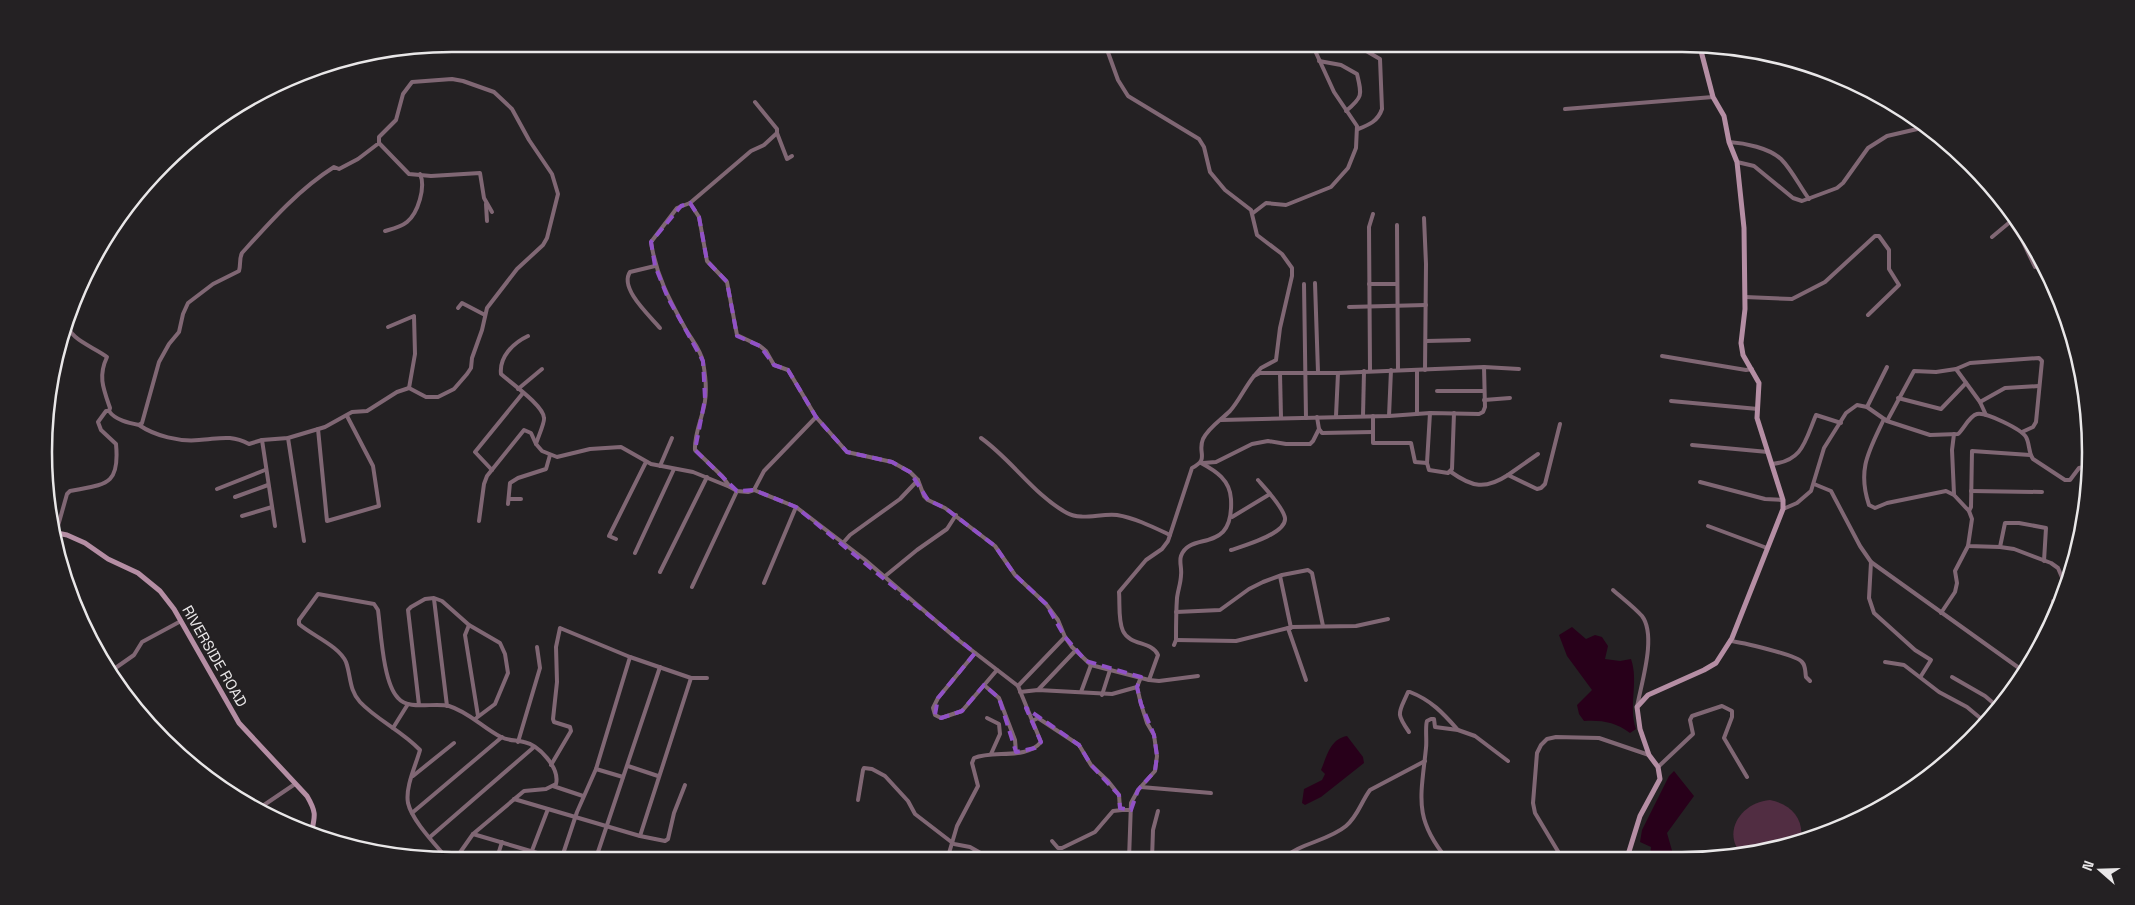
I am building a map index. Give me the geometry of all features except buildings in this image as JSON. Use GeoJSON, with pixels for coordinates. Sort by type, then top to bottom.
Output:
{"type":"FeatureCollection","features":[{"type":"Feature","properties":{"kind":"street"},"geometry":{"type":"LineString","coordinates":[[1108,52],[1118,80],[1128,96],[1199,139],[1204,148],[1210,172],[1225,190],[1247,206],[1252,213],[1257,235],[1282,254],[1292,268],[1292,276],[1280,328],[1276,360],[1261,368],[1231,410],[1204,437],[1201,463]]}},
{"type":"Feature","properties":{"kind":"street"},"geometry":{"type":"LineString","coordinates":[[1252,213],[1266,203],[1286,204],[1331,187],[1348,168],[1356,148],[1357,126],[1334,92],[1316,52]]}},
{"type":"Feature","properties":{"kind":"street"},"geometry":{"type":"LineString","coordinates":[[1358,129],[1373,122],[1380,116],[1382,109],[1380,59],[1368,52]]}},
{"type":"Feature","properties":{"kind":"street"},"geometry":{"type":"LineString","coordinates":[[1637,707],[1648,695],[1716,663],[1730,641],[1783,509],[1783,500],[1757,418],[1759,383],[1743,355],[1745,297],[1744,228],[1737,162],[1729,142],[1724,116],[1713,97],[1701,53]]}},
{"type":"Feature","properties":{"kind":"street"},"geometry":{"type":"LineString","coordinates":[[1320,61],[1341,65],[1357,74],[1361,91],[1360,98],[1346,111]]}},
{"type":"Feature","properties":{"kind":"street"},"geometry":{"type":"LineString","coordinates":[[71,332],[108,357],[102,369],[104,392],[110,408],[109,411],[113,417],[139,425],[158,435],[188,440],[229,437],[238,438],[249,444],[262,440],[288,438],[318,429],[352,412],[367,411],[397,392],[410,388],[432,398],[446,395],[454,389],[471,368],[472,358],[487,308],[517,269],[543,245],[547,238],[557,201],[556,182],[532,146],[512,109],[494,92],[463,81],[446,78],[412,82],[404,94],[396,120],[379,137],[379,143],[409,174],[431,176],[480,173],[487,221]]}},
{"type":"Feature","properties":{"kind":"street"},"geometry":{"type":"LineString","coordinates":[[1565,109],[1713,97]]}},
{"type":"Feature","properties":{"kind":"street"},"geometry":{"type":"LineString","coordinates":[[755,102],[777,128],[776,133],[787,159],[792,156]]}},
{"type":"Feature","properties":{"kind":"street"},"geometry":{"type":"LineString","coordinates":[[1737,162],[1754,166],[1793,198],[1802,201],[1837,188],[1843,183],[1863,154],[1881,140],[1899,132],[1916,128]]}},
{"type":"Feature","properties":{"kind":"street"},"geometry":{"type":"LineString","coordinates":[[730,487],[695,450],[694,442],[705,400],[703,361],[701,352],[692,342],[668,298],[655,266],[651,242],[663,230],[677,208],[690,203],[751,152],[764,145],[776,133]]}},
{"type":"Feature","properties":{"kind":"street"},"geometry":{"type":"LineString","coordinates":[[1729,142],[1764,150],[1781,159],[1809,199]]}},
{"type":"Feature","properties":{"kind":"street"},"geometry":{"type":"LineString","coordinates":[[139,425],[145,416],[159,362],[169,344],[179,332],[183,314],[188,303],[212,284],[239,271],[241,266],[239,259],[242,253],[281,211],[323,174],[334,167],[339,169],[358,159],[379,143]]}},
{"type":"Feature","properties":{"kind":"street"},"geometry":{"type":"LineString","coordinates":[[385,232],[406,224],[412,218],[421,196],[422,179],[420,174]]}},
{"type":"Feature","properties":{"kind":"street"},"geometry":{"type":"LineString","coordinates":[[690,203],[699,217],[707,261],[727,282],[737,335],[760,346],[766,351],[774,365],[788,370],[816,418],[847,452],[892,462],[910,472],[918,480],[924,496],[928,500],[956,515],[995,546],[1015,575],[1046,604],[1058,620],[1065,637],[1091,665],[1149,680],[1159,681],[1198,676]]}},
{"type":"Feature","properties":{"kind":"street"},"geometry":{"type":"LineString","coordinates":[[486,204],[492,212]]}},
{"type":"Feature","properties":{"kind":"street"},"geometry":{"type":"LineString","coordinates":[[1370,370],[1369,227],[1373,214]]}},
{"type":"Feature","properties":{"kind":"street"},"geometry":{"type":"LineString","coordinates":[[1424,218],[1426,370]]}},
{"type":"Feature","properties":{"kind":"street"},"geometry":{"type":"LineString","coordinates":[[1992,237],[2010,222]]}},
{"type":"Feature","properties":{"kind":"street"},"geometry":{"type":"LineString","coordinates":[[1397,225],[1398,370]]}},
{"type":"Feature","properties":{"kind":"street"},"geometry":{"type":"LineString","coordinates":[[1745,297],[1792,299],[1825,282],[1875,236],[1879,236],[1889,250],[1889,269],[1899,285],[1868,316]]}},
{"type":"Feature","properties":{"kind":"street"},"geometry":{"type":"LineString","coordinates":[[2025,247],[2035,267]]}},
{"type":"Feature","properties":{"kind":"street"},"geometry":{"type":"LineString","coordinates":[[655,266],[630,272],[627,277],[627,283],[639,303],[660,328]]}},
{"type":"Feature","properties":{"kind":"street"},"geometry":{"type":"LineString","coordinates":[[1315,283],[1318,372]]}},
{"type":"Feature","properties":{"kind":"street"},"geometry":{"type":"LineString","coordinates":[[1304,284],[1306,418]]}},
{"type":"Feature","properties":{"kind":"street"},"geometry":{"type":"LineString","coordinates":[[1369,284],[1397,284]]}},
{"type":"Feature","properties":{"kind":"street"},"geometry":{"type":"LineString","coordinates":[[458,308],[462,303],[485,315]]}},
{"type":"Feature","properties":{"kind":"street"},"geometry":{"type":"LineString","coordinates":[[1348,307],[1426,305]]}},
{"type":"Feature","properties":{"kind":"street"},"geometry":{"type":"LineString","coordinates":[[388,327],[414,316],[415,354],[410,388]]}},
{"type":"Feature","properties":{"kind":"street"},"geometry":{"type":"LineString","coordinates":[[528,336],[513,345],[500,366],[501,374],[536,404],[544,415],[544,421],[536,444]]}},
{"type":"Feature","properties":{"kind":"street"},"geometry":{"type":"LineString","coordinates":[[1426,341],[1469,340]]}},
{"type":"Feature","properties":{"kind":"street"},"geometry":{"type":"LineString","coordinates":[[1662,356],[1746,370],[1752,369]]}},
{"type":"Feature","properties":{"kind":"street"},"geometry":{"type":"LineString","coordinates":[[1941,613],[1955,592],[1957,583],[1955,571],[1968,546],[1972,519],[1969,511],[1954,495],[1946,491],[1887,503],[1875,508],[1869,505],[1863,473],[1868,453],[1914,371],[1936,372],[1956,369],[1970,364],[2040,358],[2042,362],[2034,426],[2022,432]]}},
{"type":"Feature","properties":{"kind":"street"},"geometry":{"type":"LineString","coordinates":[[1254,376],[1260,373],[1338,373],[1370,370],[1484,367],[1519,369]]}},
{"type":"Feature","properties":{"kind":"street"},"geometry":{"type":"LineString","coordinates":[[1220,420],[1389,416],[1430,413],[1479,414],[1483,412],[1484,367]]}},
{"type":"Feature","properties":{"kind":"street"},"geometry":{"type":"LineString","coordinates":[[1868,407],[1887,367]]}},
{"type":"Feature","properties":{"kind":"street"},"geometry":{"type":"LineString","coordinates":[[518,389],[542,369]]}},
{"type":"Feature","properties":{"kind":"street"},"geometry":{"type":"LineString","coordinates":[[1956,369],[1980,402],[1986,415]]}},
{"type":"Feature","properties":{"kind":"street"},"geometry":{"type":"LineString","coordinates":[[1389,416],[1391,370]]}},
{"type":"Feature","properties":{"kind":"street"},"geometry":{"type":"LineString","coordinates":[[1416,370],[1417,414]]}},
{"type":"Feature","properties":{"kind":"street"},"geometry":{"type":"LineString","coordinates":[[1363,416],[1364,371]]}},
{"type":"Feature","properties":{"kind":"street"},"geometry":{"type":"LineString","coordinates":[[1280,373],[1281,418]]}},
{"type":"Feature","properties":{"kind":"street"},"geometry":{"type":"LineString","coordinates":[[1336,416],[1338,373]]}},
{"type":"Feature","properties":{"kind":"street"},"geometry":{"type":"LineString","coordinates":[[1898,398],[1941,409],[1966,383]]}},
{"type":"Feature","properties":{"kind":"street"},"geometry":{"type":"LineString","coordinates":[[1980,402],[2005,388],[2039,386]]}},
{"type":"Feature","properties":{"kind":"street"},"geometry":{"type":"LineString","coordinates":[[1438,391],[1484,390]]}},
{"type":"Feature","properties":{"kind":"street"},"geometry":{"type":"LineString","coordinates":[[492,470],[475,452],[523,393]]}},
{"type":"Feature","properties":{"kind":"street"},"geometry":{"type":"LineString","coordinates":[[1484,400],[1510,398]]}},
{"type":"Feature","properties":{"kind":"street"},"geometry":{"type":"LineString","coordinates":[[1671,400],[1758,409]]}},
{"type":"Feature","properties":{"kind":"street"},"geometry":{"type":"LineString","coordinates":[[1783,509],[1797,504],[1806,496],[1814,484],[1821,455],[1852,407],[1860,404],[1868,407],[1885,420],[1930,434],[1958,434],[1971,418],[1977,414],[1986,415],[2022,432],[2028,441],[2032,459],[2068,480],[2079,468],[2082,467]]}},
{"type":"Feature","properties":{"kind":"street"},"geometry":{"type":"LineString","coordinates":[[58,520],[67,494],[70,491],[102,485],[108,482],[117,469],[116,444],[101,430],[98,422],[106,411],[109,411]]}},
{"type":"Feature","properties":{"kind":"street"},"geometry":{"type":"LineString","coordinates":[[1430,413],[1427,463],[1429,470],[1432,472],[1451,472],[1466,482],[1475,485],[1496,482],[1538,454]]}},
{"type":"Feature","properties":{"kind":"street"},"geometry":{"type":"LineString","coordinates":[[1451,472],[1454,413]]}},
{"type":"Feature","properties":{"kind":"street"},"geometry":{"type":"LineString","coordinates":[[1772,464],[1791,460],[1798,453],[1816,415],[1841,423]]}},
{"type":"Feature","properties":{"kind":"street"},"geometry":{"type":"LineString","coordinates":[[318,429],[327,521],[379,506],[373,466],[347,416]]}},
{"type":"Feature","properties":{"kind":"street"},"geometry":{"type":"LineString","coordinates":[[1374,416],[1373,443],[1412,443],[1415,462],[1427,463]]}},
{"type":"Feature","properties":{"kind":"street"},"geometry":{"type":"LineString","coordinates":[[754,490],[764,471],[774,459],[816,418]]}},
{"type":"Feature","properties":{"kind":"street"},"geometry":{"type":"LineString","coordinates":[[1317,418],[1319,429],[1322,433],[1373,432]]}},
{"type":"Feature","properties":{"kind":"street"},"geometry":{"type":"LineString","coordinates":[[1508,475],[1537,488],[1542,488],[1545,484],[1560,424]]}},
{"type":"Feature","properties":{"kind":"street"},"geometry":{"type":"LineString","coordinates":[[1149,680],[1158,655],[1153,648],[1132,640],[1124,634],[1120,618],[1120,592],[1146,560],[1162,549],[1170,535],[1192,468],[1201,463],[1216,462],[1252,444],[1268,440],[1286,444],[1310,444],[1319,429]]}},
{"type":"Feature","properties":{"kind":"street"},"geometry":{"type":"LineString","coordinates":[[479,521],[484,484],[492,470],[524,430],[531,433],[542,451],[557,457],[590,449],[621,448],[646,462],[707,476],[737,491],[748,492],[754,490],[796,507],[1018,686],[1041,742],[1035,748],[1016,752],[984,754],[974,758],[972,763],[978,786],[964,810],[949,852]]}},
{"type":"Feature","properties":{"kind":"street"},"geometry":{"type":"LineString","coordinates":[[1954,434],[1952,450],[1954,495]]}},
{"type":"Feature","properties":{"kind":"street"},"geometry":{"type":"LineString","coordinates":[[288,438],[304,540]]}},
{"type":"Feature","properties":{"kind":"street"},"geometry":{"type":"LineString","coordinates":[[660,466],[672,438]]}},
{"type":"Feature","properties":{"kind":"street"},"geometry":{"type":"LineString","coordinates":[[981,438],[995,448],[1046,498],[1068,514],[1077,516],[1116,515],[1146,523],[1170,535]]}},
{"type":"Feature","properties":{"kind":"street"},"geometry":{"type":"LineString","coordinates":[[262,440],[275,526]]}},
{"type":"Feature","properties":{"kind":"street"},"geometry":{"type":"LineString","coordinates":[[1692,445],[1768,452]]}},
{"type":"Feature","properties":{"kind":"street"},"geometry":{"type":"LineString","coordinates":[[1969,511],[1971,507],[1972,451],[2030,454]]}},
{"type":"Feature","properties":{"kind":"street"},"geometry":{"type":"LineString","coordinates":[[508,504],[510,483],[518,478],[546,469],[550,455]]}},
{"type":"Feature","properties":{"kind":"street"},"geometry":{"type":"LineString","coordinates":[[616,539],[610,536],[646,462]]}},
{"type":"Feature","properties":{"kind":"street"},"geometry":{"type":"LineString","coordinates":[[1201,463],[1212,469],[1228,484],[1231,491],[1232,517],[1226,529],[1219,536],[1188,547],[1182,554],[1180,562],[1182,575],[1176,612],[1175,642],[1236,641],[1289,628],[1356,626],[1388,619]]}},
{"type":"Feature","properties":{"kind":"street"},"geometry":{"type":"LineString","coordinates":[[635,554],[674,469]]}},
{"type":"Feature","properties":{"kind":"street"},"geometry":{"type":"LineString","coordinates":[[217,489],[266,470]]}},
{"type":"Feature","properties":{"kind":"street"},"geometry":{"type":"LineString","coordinates":[[660,572],[707,476]]}},
{"type":"Feature","properties":{"kind":"street"},"geometry":{"type":"LineString","coordinates":[[843,543],[850,535],[900,499],[918,480]]}},
{"type":"Feature","properties":{"kind":"street"},"geometry":{"type":"LineString","coordinates":[[1231,550],[1275,532],[1284,525],[1285,518],[1282,510],[1258,480]]}},
{"type":"Feature","properties":{"kind":"street"},"geometry":{"type":"LineString","coordinates":[[1700,482],[1765,499],[1783,500]]}},
{"type":"Feature","properties":{"kind":"street"},"geometry":{"type":"LineString","coordinates":[[1814,484],[1832,491],[1860,546],[1871,562],[2019,668]]}},
{"type":"Feature","properties":{"kind":"street"},"geometry":{"type":"LineString","coordinates":[[235,496],[268,485]]}},
{"type":"Feature","properties":{"kind":"street"},"geometry":{"type":"LineString","coordinates":[[692,587],[737,491]]}},
{"type":"Feature","properties":{"kind":"street"},"geometry":{"type":"LineString","coordinates":[[1971,491],[2042,492]]}},
{"type":"Feature","properties":{"kind":"street"},"geometry":{"type":"LineString","coordinates":[[1232,517],[1270,494]]}},
{"type":"Feature","properties":{"kind":"street"},"geometry":{"type":"LineString","coordinates":[[508,499],[521,499]]}},
{"type":"Feature","properties":{"kind":"street"},"geometry":{"type":"LineString","coordinates":[[242,516],[272,507]]}},
{"type":"Feature","properties":{"kind":"street"},"geometry":{"type":"LineString","coordinates":[[764,583],[796,507]]}},
{"type":"Feature","properties":{"kind":"street"},"geometry":{"type":"LineString","coordinates":[[884,577],[947,529],[956,515]]}},
{"type":"Feature","properties":{"kind":"street"},"geometry":{"type":"LineString","coordinates":[[2000,547],[2005,522],[2046,528],[2044,561]]}},
{"type":"Feature","properties":{"kind":"street"},"geometry":{"type":"LineString","coordinates":[[1708,526],[1768,548]]}},
{"type":"Feature","properties":{"kind":"street","name":"RIVERSIDE ROAD"},"geometry":{"type":"LineString","coordinates":[[61,534],[84,542],[108,560],[147,579],[166,597],[239,723],[307,796],[314,809],[315,817],[313,827]]}},
{"type":"Feature","properties":{"kind":"street"},"geometry":{"type":"LineString","coordinates":[[1968,546],[2000,547],[2014,550],[2058,568],[2062,578]]}},
{"type":"Feature","properties":{"kind":"street"},"geometry":{"type":"LineString","coordinates":[[1871,562],[1869,598],[1874,613],[1915,650],[1931,660],[1921,676]]}},
{"type":"Feature","properties":{"kind":"street"},"geometry":{"type":"LineString","coordinates":[[1176,612],[1220,610],[1249,589],[1280,576],[1310,571],[1323,626]]}},
{"type":"Feature","properties":{"kind":"street"},"geometry":{"type":"LineString","coordinates":[[1280,576],[1289,628],[1306,680]]}},
{"type":"Feature","properties":{"kind":"street"},"geometry":{"type":"LineString","coordinates":[[1613,590],[1642,617],[1648,627],[1648,648],[1637,707],[1640,729],[1650,755],[1658,767],[1660,779],[1640,816],[1629,852]]}},
{"type":"Feature","properties":{"kind":"street"},"geometry":{"type":"LineString","coordinates":[[442,852],[412,813],[408,802],[412,777],[420,750],[367,709],[358,699],[349,682],[345,662],[337,649],[311,634],[299,624],[299,620],[318,594],[374,604],[378,610],[388,683],[398,699],[408,704],[447,706],[460,710],[476,718],[502,737],[525,742],[534,747],[545,756],[551,765],[557,781],[553,786],[546,789],[524,791],[473,834],[460,852]]}},
{"type":"Feature","properties":{"kind":"street"},"geometry":{"type":"LineString","coordinates":[[434,598],[447,706]]}},
{"type":"Feature","properties":{"kind":"street"},"geometry":{"type":"LineString","coordinates":[[419,705],[408,610],[410,606],[426,599],[434,598],[442,601],[469,626],[500,643],[505,654],[508,673],[495,704],[476,718]]}},
{"type":"Feature","properties":{"kind":"street"},"geometry":{"type":"LineString","coordinates":[[116,668],[134,655],[142,642],[181,621]]}},
{"type":"Feature","properties":{"kind":"street"},"geometry":{"type":"LineString","coordinates":[[469,626],[465,636],[476,718]]}},
{"type":"Feature","properties":{"kind":"street"},"geometry":{"type":"LineString","coordinates":[[551,765],[571,730],[570,727],[554,722],[553,719],[557,682],[556,647],[560,628],[630,657],[690,678],[707,678]]}},
{"type":"Feature","properties":{"kind":"street"},"geometry":{"type":"LineString","coordinates":[[1018,686],[1065,637]]}},
{"type":"Feature","properties":{"kind":"street"},"geometry":{"type":"LineString","coordinates":[[1730,641],[1744,642],[1796,658],[1802,662],[1805,667],[1806,677],[1810,681]]}},
{"type":"Feature","properties":{"kind":"street"},"geometry":{"type":"LineString","coordinates":[[518,742],[540,668],[537,647]]}},
{"type":"Feature","properties":{"kind":"street"},"geometry":{"type":"LineString","coordinates":[[1038,690],[1076,650]]}},
{"type":"Feature","properties":{"kind":"street"},"geometry":{"type":"LineString","coordinates":[[975,653],[938,698],[933,708],[935,715],[941,718],[962,711],[997,670]]}},
{"type":"Feature","properties":{"kind":"street"},"geometry":{"type":"LineString","coordinates":[[565,852],[583,796],[596,769],[630,657]]}},
{"type":"Feature","properties":{"kind":"street"},"geometry":{"type":"LineString","coordinates":[[1885,662],[1904,665],[1921,676],[1939,692],[1967,707],[1981,718]]}},
{"type":"Feature","properties":{"kind":"street"},"geometry":{"type":"LineString","coordinates":[[1081,692],[1091,665]]}},
{"type":"Feature","properties":{"kind":"street"},"geometry":{"type":"LineString","coordinates":[[598,852],[660,667]]}},
{"type":"Feature","properties":{"kind":"street"},"geometry":{"type":"LineString","coordinates":[[1102,695],[1110,670]]}},
{"type":"Feature","properties":{"kind":"street"},"geometry":{"type":"LineString","coordinates":[[1130,852],[1131,803],[1138,790],[1155,771],[1157,756],[1154,735],[1147,723],[1137,687],[1140,677]]}},
{"type":"Feature","properties":{"kind":"street"},"geometry":{"type":"LineString","coordinates":[[1952,677],[1985,696],[1994,703]]}},
{"type":"Feature","properties":{"kind":"street"},"geometry":{"type":"LineString","coordinates":[[640,836],[690,678]]}},
{"type":"Feature","properties":{"kind":"street"},"geometry":{"type":"LineString","coordinates":[[984,685],[999,698],[1015,740],[1016,752]]}},
{"type":"Feature","properties":{"kind":"street"},"geometry":{"type":"LineString","coordinates":[[1020,692],[1038,690],[1102,695],[1137,687]]}},
{"type":"Feature","properties":{"kind":"street"},"geometry":{"type":"LineString","coordinates":[[1409,732],[1399,718],[1408,692],[1426,699],[1441,710],[1458,730]]}},
{"type":"Feature","properties":{"kind":"street"},"geometry":{"type":"LineString","coordinates":[[392,728],[408,704]]}},
{"type":"Feature","properties":{"kind":"street"},"geometry":{"type":"LineString","coordinates":[[1658,767],[1693,734],[1690,720],[1692,716],[1722,706],[1732,711],[1724,738],[1747,778]]}},
{"type":"Feature","properties":{"kind":"street"},"geometry":{"type":"LineString","coordinates":[[987,718],[999,724],[1000,729],[991,754]]}},
{"type":"Feature","properties":{"kind":"street"},"geometry":{"type":"LineString","coordinates":[[1032,721],[1038,718],[1079,745],[1091,765],[1108,781],[1119,795],[1120,808],[1122,810]]}},
{"type":"Feature","properties":{"kind":"street"},"geometry":{"type":"LineString","coordinates":[[1442,852],[1429,834],[1422,818],[1421,793],[1427,721],[1434,719],[1435,727],[1458,730],[1486,742],[1508,761]]}},
{"type":"Feature","properties":{"kind":"street"},"geometry":{"type":"LineString","coordinates":[[412,813],[502,737]]}},
{"type":"Feature","properties":{"kind":"street"},"geometry":{"type":"LineString","coordinates":[[1560,852],[1534,813],[1537,753],[1541,744],[1547,739],[1556,737],[1599,738],[1650,755]]}},
{"type":"Feature","properties":{"kind":"street"},"geometry":{"type":"LineString","coordinates":[[412,777],[454,743]]}},
{"type":"Feature","properties":{"kind":"street"},"geometry":{"type":"LineString","coordinates":[[430,837],[534,747]]}},
{"type":"Feature","properties":{"kind":"street"},"geometry":{"type":"LineString","coordinates":[[1296,852],[1341,830],[1358,812],[1370,790],[1425,760]]}},
{"type":"Feature","properties":{"kind":"street"},"geometry":{"type":"LineString","coordinates":[[628,766],[658,776]]}},
{"type":"Feature","properties":{"kind":"street"},"geometry":{"type":"LineString","coordinates":[[858,800],[863,770],[864,768],[872,769],[885,776],[908,801],[916,814],[951,842],[970,847],[979,852]]}},
{"type":"Feature","properties":{"kind":"street"},"geometry":{"type":"LineString","coordinates":[[596,769],[623,777]]}},
{"type":"Feature","properties":{"kind":"street"},"geometry":{"type":"LineString","coordinates":[[265,805],[295,784]]}},
{"type":"Feature","properties":{"kind":"street"},"geometry":{"type":"LineString","coordinates":[[514,799],[659,841],[668,839],[674,813],[685,785]]}},
{"type":"Feature","properties":{"kind":"street"},"geometry":{"type":"LineString","coordinates":[[553,786],[583,796]]}},
{"type":"Feature","properties":{"kind":"street"},"geometry":{"type":"LineString","coordinates":[[1141,787],[1211,793]]}},
{"type":"Feature","properties":{"kind":"street"},"geometry":{"type":"LineString","coordinates":[[531,851],[548,809]]}},
{"type":"Feature","properties":{"kind":"street"},"geometry":{"type":"LineString","coordinates":[[1052,841],[1058,848],[1062,848],[1094,832],[1114,811],[1131,810]]}},
{"type":"Feature","properties":{"kind":"street"},"geometry":{"type":"LineString","coordinates":[[1152,852],[1153,830],[1158,811]]}},
{"type":"Feature","properties":{"kind":"street"},"geometry":{"type":"LineString","coordinates":[[473,834],[534,852]]}},
{"type":"Feature","properties":{"kind":"street"},"geometry":{"type":"LineString","coordinates":[[499,852],[502,842]]}},
{"type":"Feature","properties":{"kind":"highlighted area"},"geometry":{"type":"Polygon","coordinates":[[[690,203],[699,217],[707,261],[727,282],[737,336],[760,346],[774,365],[788,370],[816,417],[847,452],[892,462],[910,472],[928,500],[945,508],[995,546],[1015,575],[1046,604],[1065,637],[1086,661],[1141,677],[1137,687],[1141,704],[1154,735],[1157,756],[1155,771],[1138,790],[1131,810],[1120,808],[1119,795],[1091,765],[1079,745],[1026,708],[1041,742],[1035,748],[1016,752],[999,698],[984,685],[962,711],[941,718],[935,715],[938,698],[975,653],[796,507],[754,490],[737,491],[695,450],[705,399],[703,361],[668,298],[655,266],[651,242],[681,206],[690,203]]]}},
{"type":"Feature","properties":{"kind":"shaded area"},"geometry":{"type":"Polygon","coordinates":[[[1572,627],[1586,639],[1595,635],[1602,637],[1608,646],[1605,659],[1620,661],[1631,659],[1634,676],[1633,712],[1636,729],[1630,733],[1608,722],[1584,721],[1579,714],[1577,705],[1592,690],[1567,656],[1559,635],[1572,627]]]}},
{"type":"Feature","properties":{"kind":"shaded area"},"geometry":{"type":"Polygon","coordinates":[[[1347,736],[1363,757],[1364,763],[1321,797],[1305,805],[1302,803],[1304,789],[1322,780],[1325,774],[1321,770],[1330,749],[1333,744],[1347,736]]]}},
{"type":"Feature","properties":{"kind":"shaded area"},"geometry":{"type":"Polygon","coordinates":[[[1674,771],[1694,796],[1667,833],[1672,852],[1651,852],[1651,847],[1640,842],[1642,830],[1669,776],[1674,771]]]}},
{"type":"Feature","properties":{"kind":"shaded area"},"geometry":{"type":"Polygon","coordinates":[[[1770,800],[1790,809],[1798,819],[1801,834],[1761,845],[1737,849],[1734,837],[1734,828],[1737,820],[1743,812],[1760,802],[1770,800]]]}}]}
